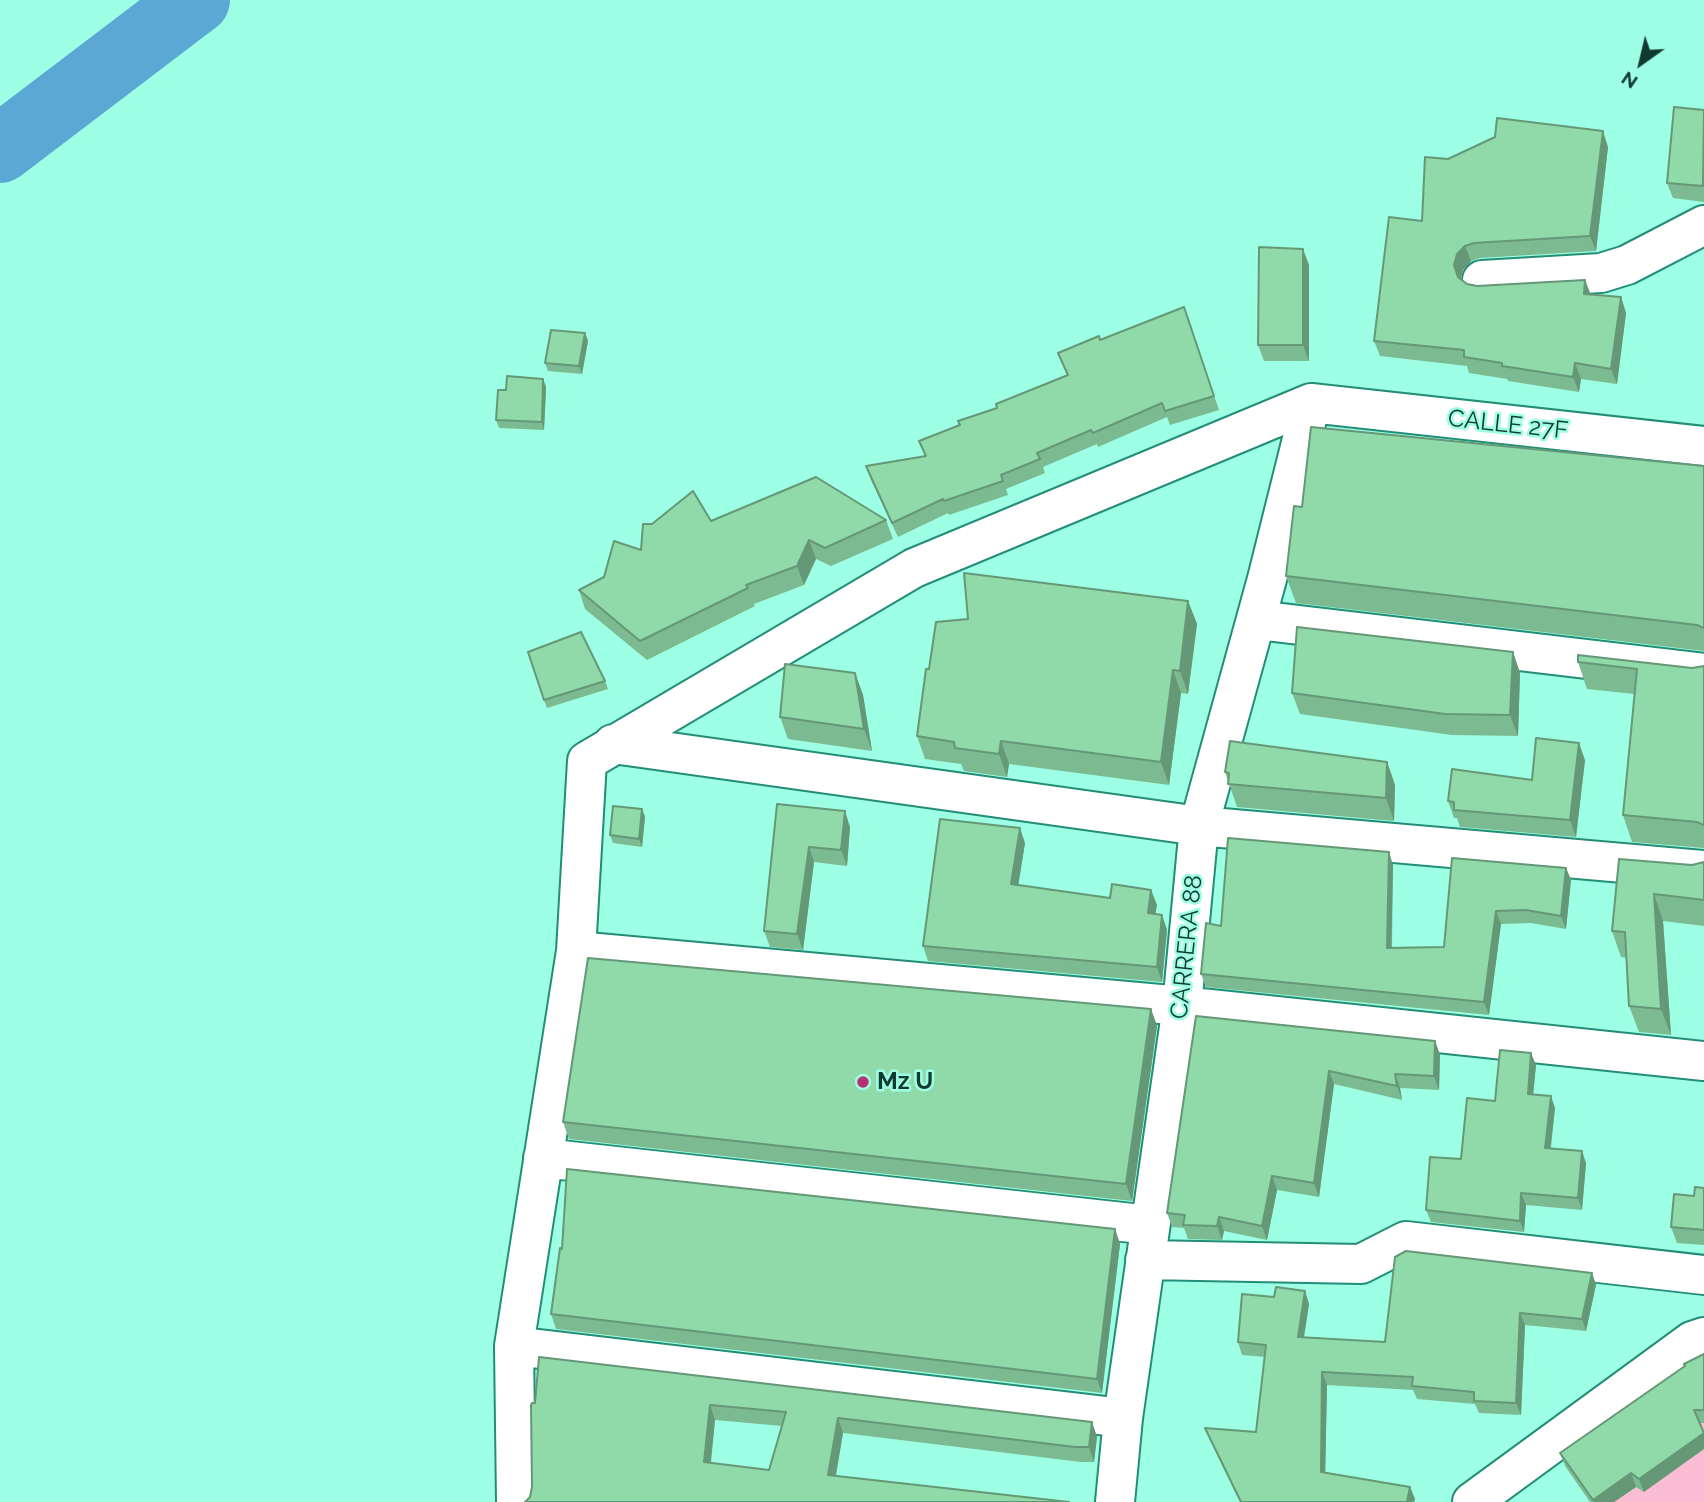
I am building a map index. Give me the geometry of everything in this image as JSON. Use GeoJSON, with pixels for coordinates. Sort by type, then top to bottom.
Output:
{"type":"FeatureCollection","features":[{"type":"Feature","properties":{"kind":"street"},"geometry":{"type":"LineString","coordinates":[[1482,280],[1601,273],[1627,265],[1704,225]]}},
{"type":"Feature","properties":{"kind":"street"},"geometry":{"type":"LineString","coordinates":[[516,1502],[514,1346],[576,951],[587,761],[914,568],[1311,404]]}},
{"type":"Feature","properties":{"kind":"street","name":"CALLE 27F"},"geometry":{"type":"LineString","coordinates":[[1311,404],[1704,446]]}},
{"type":"Feature","properties":{"kind":"street","name":"CARRERA 88"},"geometry":{"type":"LineString","coordinates":[[1115,1502],[1123,1418],[1182,1006],[1199,826],[1256,620],[1311,404]]}},
{"type":"Feature","properties":{"kind":"street"},"geometry":{"type":"LineString","coordinates":[[1256,620],[1704,673]]}},
{"type":"Feature","properties":{"kind":"street"},"geometry":{"type":"LineString","coordinates":[[613,744],[1199,826],[1704,870]]}},
{"type":"Feature","properties":{"kind":"street"},"geometry":{"type":"LineString","coordinates":[[576,951],[1182,1006],[1704,1062]]}},
{"type":"Feature","properties":{"kind":"street"},"geometry":{"type":"LineString","coordinates":[[544,1158],[1147,1242],[1362,1264],[1406,1241],[1704,1275]]}},
{"type":"Feature","properties":{"kind":"street"},"geometry":{"type":"LineString","coordinates":[[1472,1502],[1692,1341],[1704,1337]]}},
{"type":"Feature","properties":{"kind":"street"},"geometry":{"type":"LineString","coordinates":[[514,1346],[1123,1418]]}},
{"type":"Feature","properties":{"kind":"shaded area"},"geometry":{"type":"Polygon","coordinates":[[[1704,1401],[1704,1502],[1592,1502],[1704,1401]]]}},
{"type":"Feature","properties":{"kind":"building"},"geometry":{"type":"Polygon","coordinates":[[[1674,107],[1704,110],[1703,186],[1667,183],[1674,107]]]}},
{"type":"Feature","properties":{"kind":"building"},"geometry":{"type":"Polygon","coordinates":[[[1497,118],[1603,131],[1590,236],[1474,243],[1465,246],[1457,254],[1454,265],[1458,277],[1467,284],[1477,286],[1585,280],[1584,294],[1621,297],[1611,369],[1575,363],[1573,377],[1464,357],[1464,350],[1374,341],[1389,217],[1422,221],[1425,157],[1448,159],[1495,137],[1497,118]]]}},
{"type":"Feature","properties":{"kind":"building"},"geometry":{"type":"Polygon","coordinates":[[[1259,247],[1303,249],[1303,345],[1258,345],[1259,247]]]}},
{"type":"Feature","properties":{"kind":"building"},"geometry":{"type":"Polygon","coordinates":[[[1184,307],[1214,396],[1165,411],[1162,403],[1093,433],[1091,430],[1037,453],[1040,459],[1001,475],[1003,481],[944,501],[943,499],[892,523],[866,466],[926,456],[919,441],[960,425],[958,421],[997,408],[996,404],[1068,375],[1058,353],[1099,336],[1100,340],[1184,307]]]}},
{"type":"Feature","properties":{"kind":"building"},"geometry":{"type":"Polygon","coordinates":[[[551,330],[585,333],[579,366],[545,363],[551,330]]]}},
{"type":"Feature","properties":{"kind":"building"},"geometry":{"type":"Polygon","coordinates":[[[507,376],[543,379],[542,422],[496,420],[498,390],[506,390],[507,376]]]}},
{"type":"Feature","properties":{"kind":"building"},"geometry":{"type":"Polygon","coordinates":[[[1311,427],[1704,466],[1704,628],[1697,625],[1286,576],[1294,506],[1302,507],[1311,427]]]}},
{"type":"Feature","properties":{"kind":"building"},"geometry":{"type":"Polygon","coordinates":[[[816,477],[886,520],[825,548],[809,540],[797,566],[746,585],[748,588],[640,641],[579,590],[604,577],[614,541],[641,550],[643,524],[652,524],[693,491],[711,521],[816,477]]]}},
{"type":"Feature","properties":{"kind":"building"},"geometry":{"type":"Polygon","coordinates":[[[964,573],[1188,601],[1180,671],[1173,670],[1161,762],[1001,741],[999,754],[955,748],[954,742],[917,736],[926,669],[929,669],[936,622],[968,619],[964,573]]]}},
{"type":"Feature","properties":{"kind":"building"},"geometry":{"type":"Polygon","coordinates":[[[1297,627],[1513,652],[1510,715],[1445,714],[1292,693],[1297,627]]]}},
{"type":"Feature","properties":{"kind":"building"},"geometry":{"type":"Polygon","coordinates":[[[581,632],[605,681],[544,700],[528,652],[581,632]]]}},
{"type":"Feature","properties":{"kind":"building"},"geometry":{"type":"Polygon","coordinates":[[[1578,655],[1692,668],[1704,666],[1704,825],[1697,822],[1623,815],[1637,669],[1578,662],[1578,655]]]}},
{"type":"Feature","properties":{"kind":"building"},"geometry":{"type":"Polygon","coordinates":[[[785,664],[855,673],[864,729],[780,717],[785,664]]]}},
{"type":"Feature","properties":{"kind":"building"},"geometry":{"type":"Polygon","coordinates":[[[1536,738],[1579,743],[1570,820],[1454,810],[1454,802],[1448,801],[1452,769],[1532,780],[1536,738]]]}},
{"type":"Feature","properties":{"kind":"building"},"geometry":{"type":"Polygon","coordinates":[[[1230,741],[1387,762],[1386,798],[1228,784],[1229,773],[1225,772],[1230,741]]]}},
{"type":"Feature","properties":{"kind":"building"},"geometry":{"type":"Polygon","coordinates":[[[777,804],[845,811],[841,850],[809,847],[797,934],[764,931],[777,804]]]}},
{"type":"Feature","properties":{"kind":"building"},"geometry":{"type":"Polygon","coordinates":[[[613,806],[642,809],[639,839],[610,835],[613,806]]]}},
{"type":"Feature","properties":{"kind":"building"},"geometry":{"type":"Polygon","coordinates":[[[940,819],[1020,828],[1011,884],[1110,898],[1112,884],[1151,890],[1148,913],[1162,915],[1157,967],[923,946],[940,819]]]}},
{"type":"Feature","properties":{"kind":"building"},"geometry":{"type":"Polygon","coordinates":[[[1228,838],[1389,852],[1387,948],[1444,947],[1452,858],[1566,868],[1561,916],[1526,910],[1496,911],[1484,1002],[1201,974],[1206,923],[1221,926],[1228,838]]]}},
{"type":"Feature","properties":{"kind":"building"},"geometry":{"type":"Polygon","coordinates":[[[1619,859],[1692,865],[1704,862],[1704,900],[1654,894],[1661,1009],[1629,1006],[1625,932],[1612,931],[1619,859]]]}},
{"type":"Feature","properties":{"kind":"building","name":"Mz U"},"geometry":{"type":"Polygon","coordinates":[[[588,958],[1151,1009],[1126,1184],[563,1122],[588,958]]]}},
{"type":"Feature","properties":{"kind":"building"},"geometry":{"type":"Polygon","coordinates":[[[1196,1016],[1435,1041],[1434,1076],[1395,1074],[1397,1086],[1329,1071],[1314,1183],[1272,1176],[1262,1226],[1219,1217],[1217,1226],[1183,1225],[1185,1215],[1167,1213],[1196,1016]]]}},
{"type":"Feature","properties":{"kind":"building"},"geometry":{"type":"Polygon","coordinates":[[[1500,1050],[1531,1053],[1528,1094],[1551,1096],[1545,1148],[1582,1151],[1578,1198],[1521,1193],[1520,1221],[1426,1210],[1430,1157],[1461,1159],[1467,1098],[1495,1101],[1500,1050]]]}},
{"type":"Feature","properties":{"kind":"building"},"geometry":{"type":"Polygon","coordinates":[[[567,1169],[1115,1229],[1097,1379],[551,1314],[560,1248],[562,1249],[567,1169]]]}},
{"type":"Feature","properties":{"kind":"building"},"geometry":{"type":"Polygon","coordinates":[[[1695,1187],[1704,1188],[1704,1230],[1671,1227],[1674,1194],[1694,1196],[1695,1187]]]}},
{"type":"Feature","properties":{"kind":"building"},"geometry":{"type":"Polygon","coordinates":[[[1406,1251],[1592,1273],[1582,1319],[1520,1313],[1516,1403],[1474,1401],[1474,1392],[1412,1386],[1413,1377],[1322,1372],[1321,1472],[1410,1487],[1407,1502],[1241,1502],[1205,1428],[1256,1432],[1266,1345],[1238,1342],[1242,1294],[1274,1297],[1276,1287],[1305,1291],[1298,1337],[1385,1342],[1395,1257],[1406,1251]]]}},
{"type":"Feature","properties":{"kind":"building"},"geometry":{"type":"Polygon","coordinates":[[[1704,1354],[1704,1410],[1694,1410],[1704,1433],[1639,1479],[1631,1473],[1593,1500],[1560,1453],[1685,1366],[1684,1364],[1704,1354]]]}},
{"type":"Feature","properties":{"kind":"building"},"geometry":{"type":"Polygon","coordinates":[[[539,1357],[1092,1422],[1089,1447],[1075,1447],[838,1418],[828,1475],[1069,1502],[525,1502],[530,1497],[532,1487],[531,1405],[535,1403],[539,1357]],[[710,1405],[704,1462],[769,1470],[786,1412],[710,1405]]]}},
{"type":"Feature","properties":{"kind":"waterway"},"geometry":{"type":"LineString","coordinates":[[0,149],[196,0]]}},
{"type":"Feature","properties":{"kind":"place","name":"Mz U"},"geometry":{"type":"Point","coordinates":[863,1082]}}]}
